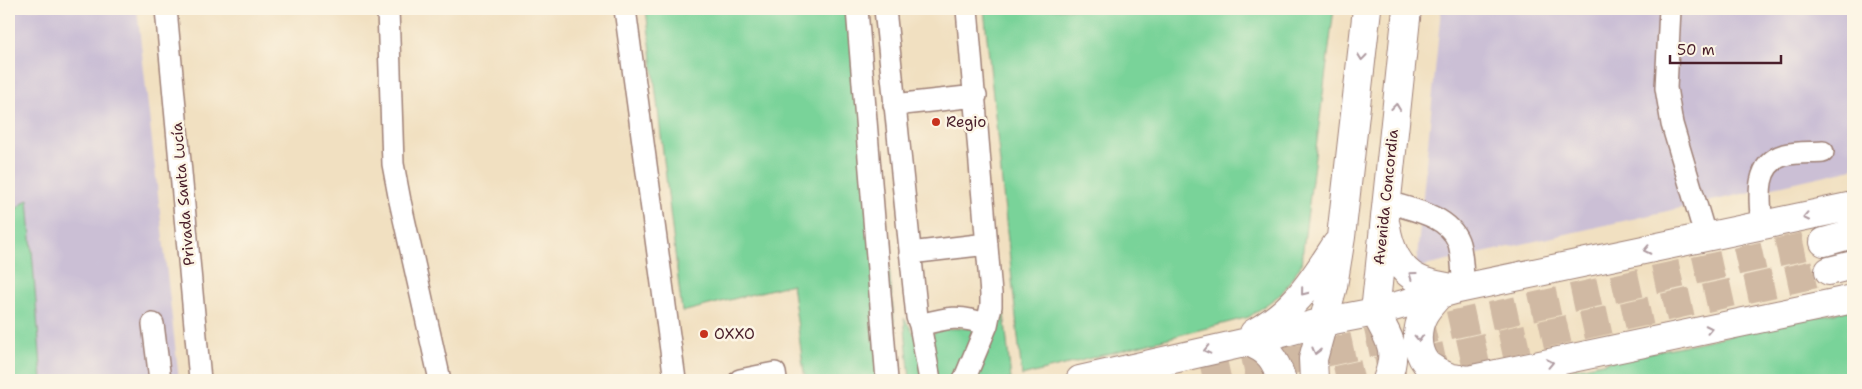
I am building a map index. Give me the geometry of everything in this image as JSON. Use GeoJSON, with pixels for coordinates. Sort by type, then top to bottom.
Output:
{"type":"FeatureCollection","features":[{"type":"Feature","properties":{"kind":"main road"},"geometry":{"type":"LineString","coordinates":[[1314,380],[1314,358],[1333,286],[1341,238],[1367,9]]}},
{"type":"Feature","properties":{"kind":"main road","name":"Avenida Concordia"},"geometry":{"type":"LineString","coordinates":[[1375,312],[1407,9]]}},
{"type":"Feature","properties":{"kind":"main road"},"geometry":{"type":"LineString","coordinates":[[1385,206],[1387,237],[1394,254],[1402,266],[1417,279],[1453,291]]}},
{"type":"Feature","properties":{"kind":"main road"},"geometry":{"type":"LineString","coordinates":[[1080,380],[1323,322],[1375,312],[1453,291],[1853,206]]}},
{"type":"Feature","properties":{"kind":"main road"},"geometry":{"type":"LineString","coordinates":[[1824,242],[1853,234]]}},
{"type":"Feature","properties":{"kind":"main road"},"geometry":{"type":"LineString","coordinates":[[1241,343],[1295,303],[1307,289],[1341,238]]}},
{"type":"Feature","properties":{"kind":"main road"},"geometry":{"type":"LineString","coordinates":[[1453,291],[1424,314],[1417,338],[1426,363],[1450,378],[1468,380],[1853,299]]}},
{"type":"Feature","properties":{"kind":"main road"},"geometry":{"type":"LineString","coordinates":[[1375,312],[1390,337],[1393,349],[1393,361],[1387,380]]}},
{"type":"Feature","properties":{"kind":"main road"},"geometry":{"type":"LineString","coordinates":[[1241,343],[1261,346],[1272,356],[1282,380]]}},
{"type":"Feature","properties":{"kind":"lane","name":"Privada Santa Lucía"},"geometry":{"type":"LineString","coordinates":[[166,9],[200,380]]}},
{"type":"Feature","properties":{"kind":"lane"},"geometry":{"type":"LineString","coordinates":[[388,9],[393,164],[440,380]]}},
{"type":"Feature","properties":{"kind":"lane"},"geometry":{"type":"LineString","coordinates":[[625,9],[675,380]]}},
{"type":"Feature","properties":{"kind":"lane"},"geometry":{"type":"LineString","coordinates":[[857,9],[888,380]]}},
{"type":"Feature","properties":{"kind":"lane"},"geometry":{"type":"LineString","coordinates":[[885,9],[910,253],[930,380]]}},
{"type":"Feature","properties":{"kind":"lane"},"geometry":{"type":"LineString","coordinates":[[964,380],[987,324],[992,294],[968,9]]}},
{"type":"Feature","properties":{"kind":"lane"},"geometry":{"type":"LineString","coordinates":[[1670,9],[1666,88],[1672,124],[1706,238]]}},
{"type":"Feature","properties":{"kind":"lane"},"geometry":{"type":"LineString","coordinates":[[894,105],[976,96]]}},
{"type":"Feature","properties":{"kind":"lane"},"geometry":{"type":"LineString","coordinates":[[1762,226],[1761,179],[1769,164],[1784,155],[1823,152]]}},
{"type":"Feature","properties":{"kind":"lane"},"geometry":{"type":"LineString","coordinates":[[1385,206],[1435,218],[1452,230],[1459,243],[1453,291]]}},
{"type":"Feature","properties":{"kind":"lane"},"geometry":{"type":"LineString","coordinates":[[910,253],[988,244]]}},
{"type":"Feature","properties":{"kind":"lane"},"geometry":{"type":"LineString","coordinates":[[920,325],[948,318],[970,318],[987,324]]}},
{"type":"Feature","properties":{"kind":"lane"},"geometry":{"type":"LineString","coordinates":[[153,324],[160,380]]}},
{"type":"Feature","properties":{"kind":"lane"},"geometry":{"type":"LineString","coordinates":[[740,380],[775,374],[776,380]]}},
{"type":"Feature","properties":{"kind":"shaded area"},"geometry":{"type":"Polygon","coordinates":[[[9,9],[137,9],[179,380],[9,380],[9,9]]]}},
{"type":"Feature","properties":{"kind":"shaded area"},"geometry":{"type":"Polygon","coordinates":[[[1441,9],[1853,9],[1853,169],[1416,268],[1441,9]]]}},
{"type":"Feature","properties":{"kind":"green space"},"geometry":{"type":"Polygon","coordinates":[[[646,9],[864,9],[900,380],[805,380],[792,284],[682,312],[646,9]]]}},
{"type":"Feature","properties":{"kind":"green space"},"geometry":{"type":"Polygon","coordinates":[[[984,9],[1334,9],[1301,265],[1281,294],[1249,317],[1022,376],[984,9]]]}},
{"type":"Feature","properties":{"kind":"green space"},"geometry":{"type":"Polygon","coordinates":[[[28,199],[42,380],[9,380],[9,211],[15,210],[28,199]]]}},
{"type":"Feature","properties":{"kind":"green space"},"geometry":{"type":"Polygon","coordinates":[[[1003,302],[1011,380],[970,380],[993,336],[1003,302]]]}},
{"type":"Feature","properties":{"kind":"green space"},"geometry":{"type":"Polygon","coordinates":[[[1853,309],[1853,380],[1523,380],[1853,309]]]}},
{"type":"Feature","properties":{"kind":"green space"},"geometry":{"type":"Polygon","coordinates":[[[904,318],[917,338],[928,380],[910,380],[904,318]]]}},
{"type":"Feature","properties":{"kind":"green space"},"geometry":{"type":"Polygon","coordinates":[[[972,328],[975,330],[958,380],[937,380],[931,336],[939,329],[972,328]]]}},
{"type":"Feature","properties":{"kind":"tunnel"},"geometry":{"type":"LineString","coordinates":[[1203,380],[1824,242]]}},
{"type":"Feature","properties":{"kind":"tunnel"},"geometry":{"type":"LineString","coordinates":[[1336,380],[1829,271]]}},
{"type":"Feature","properties":{"kind":"place","name":"Regio"},"geometry":{"type":"Point","coordinates":[936,122]}},
{"type":"Feature","properties":{"kind":"place","name":"OXXO"},"geometry":{"type":"Point","coordinates":[704,334]}}]}
